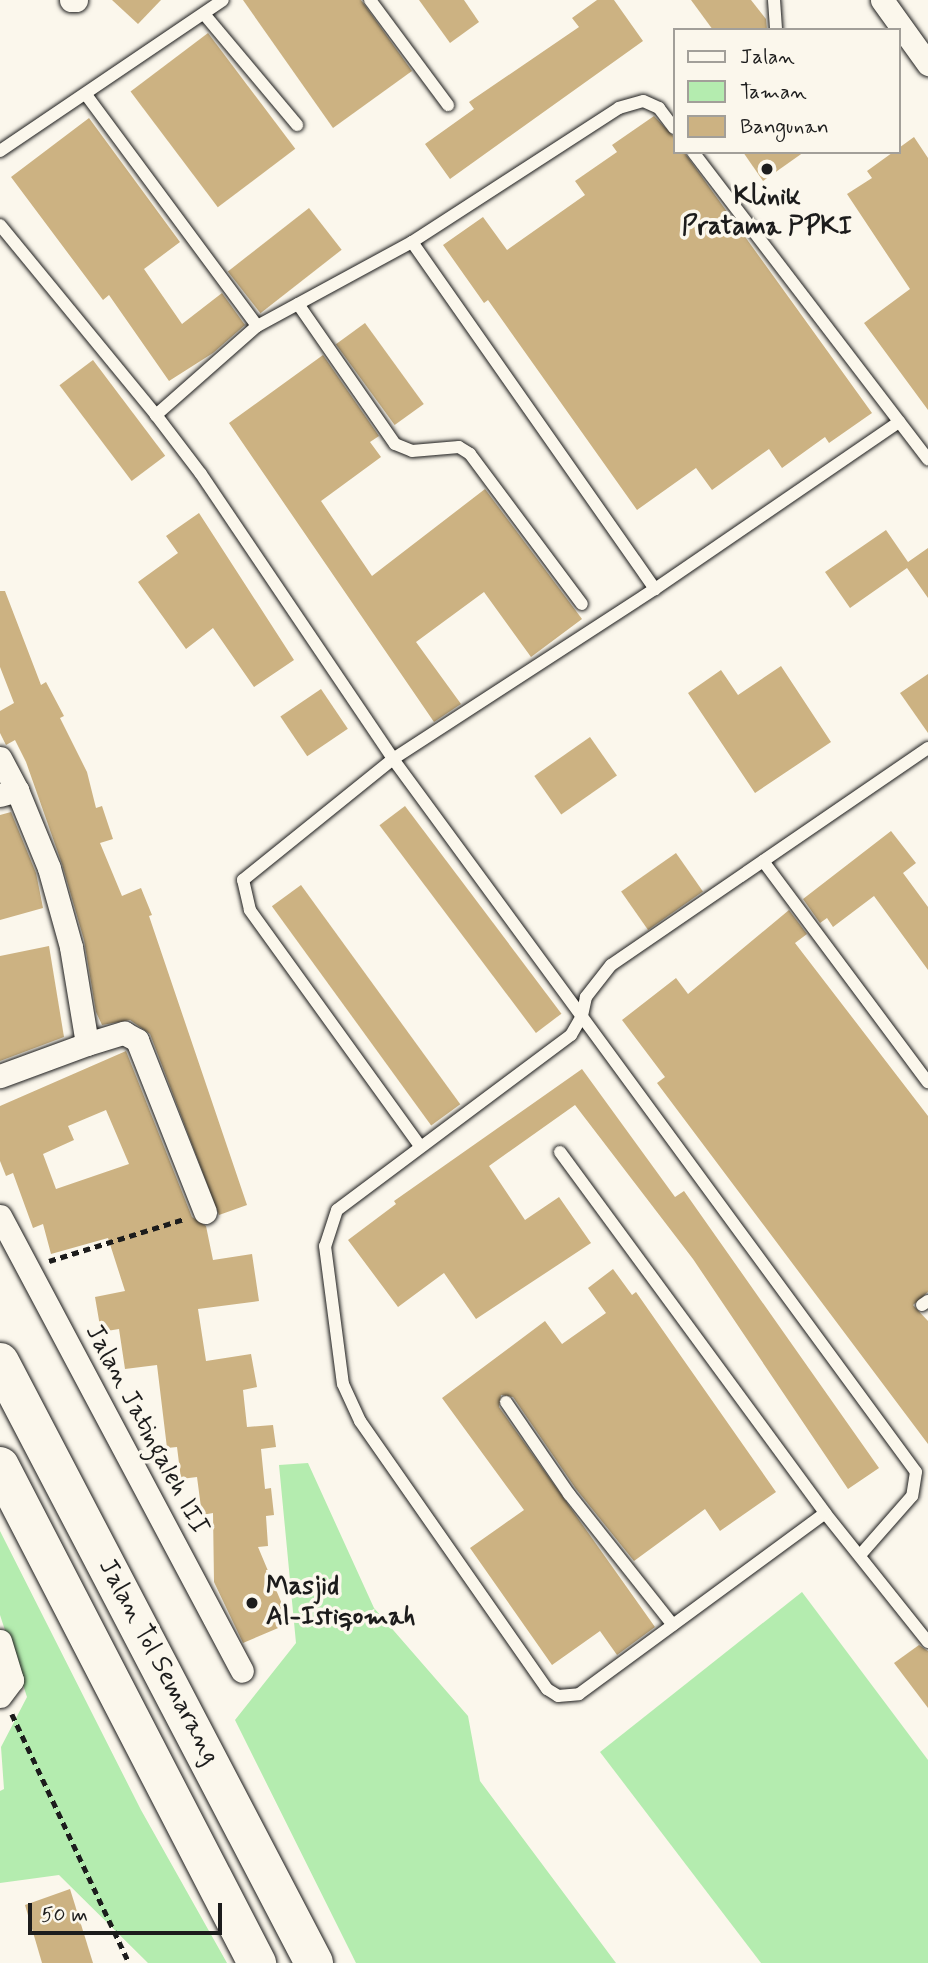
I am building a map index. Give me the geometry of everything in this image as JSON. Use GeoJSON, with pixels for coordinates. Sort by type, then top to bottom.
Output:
{"type":"FeatureCollection","features":[{"type":"Feature","properties":{"kind":"highway","name":"Jalan Tol Semarang"},"geometry":{"type":"LineString","coordinates":[[0,1362],[314,1963]]}},
{"type":"Feature","properties":{"kind":"highway","name":"Jalan Tol Semarang"},"geometry":{"type":"LineString","coordinates":[[0,1466],[257,1963]]}},
{"type":"Feature","properties":{"kind":"street"},"geometry":{"type":"LineString","coordinates":[[882,0],[928,64]]}},
{"type":"Feature","properties":{"kind":"street"},"geometry":{"type":"LineString","coordinates":[[0,758],[9,793],[49,868],[71,947],[87,1044]]}},
{"type":"Feature","properties":{"kind":"street"},"geometry":{"type":"LineString","coordinates":[[0,1076],[124,1033],[137,1040],[205,1212]]}},
{"type":"Feature","properties":{"kind":"street","name":"Jalan Jatingaleh III"},"geometry":{"type":"LineString","coordinates":[[0,1216],[242,1671]]}},
{"type":"Feature","properties":{"kind":"street"},"geometry":{"type":"LineString","coordinates":[[0,1641],[12,1680],[2,1695]]}},
{"type":"Feature","properties":{"kind":"lane"},"geometry":{"type":"LineString","coordinates":[[0,151],[87,96],[223,0]]}},
{"type":"Feature","properties":{"kind":"lane"},"geometry":{"type":"LineString","coordinates":[[370,0],[448,105]]}},
{"type":"Feature","properties":{"kind":"lane"},"geometry":{"type":"LineString","coordinates":[[774,0],[776,28]]}},
{"type":"Feature","properties":{"kind":"lane"},"geometry":{"type":"LineString","coordinates":[[204,14],[297,125]]}},
{"type":"Feature","properties":{"kind":"lane"},"geometry":{"type":"LineString","coordinates":[[87,96],[257,326]]}},
{"type":"Feature","properties":{"kind":"lane"},"geometry":{"type":"LineString","coordinates":[[156,415],[257,326],[412,242],[632,101],[659,108],[673,127]]}},
{"type":"Feature","properties":{"kind":"lane"},"geometry":{"type":"LineString","coordinates":[[695,154],[927,458]]}},
{"type":"Feature","properties":{"kind":"lane"},"geometry":{"type":"LineString","coordinates":[[0,225],[201,474],[393,759],[916,1472],[912,1496],[861,1554]]}},
{"type":"Feature","properties":{"kind":"lane"},"geometry":{"type":"LineString","coordinates":[[412,242],[655,589]]}},
{"type":"Feature","properties":{"kind":"lane"},"geometry":{"type":"LineString","coordinates":[[298,304],[395,444],[412,451],[459,447],[470,454],[582,604]]}},
{"type":"Feature","properties":{"kind":"lane"},"geometry":{"type":"LineString","coordinates":[[421,1146],[250,910],[243,892],[247,874],[393,759],[655,589],[898,422]]}},
{"type":"Feature","properties":{"kind":"lane"},"geometry":{"type":"LineString","coordinates":[[825,1513],[579,1694],[558,1696],[547,1689],[360,1421],[342,1384],[326,1270],[329,1224],[337,1210],[571,1035],[582,1016],[586,996],[611,965],[928,748]]}},
{"type":"Feature","properties":{"kind":"lane"},"geometry":{"type":"LineString","coordinates":[[763,861],[928,1082]]}},
{"type":"Feature","properties":{"kind":"lane"},"geometry":{"type":"LineString","coordinates":[[560,1152],[825,1513],[861,1554],[928,1642]]}},
{"type":"Feature","properties":{"kind":"lane"},"geometry":{"type":"LineString","coordinates":[[506,1402],[569,1494],[673,1625]]}},
{"type":"Feature","properties":{"kind":"path"},"geometry":{"type":"LineString","coordinates":[[29,1268],[205,1212]]}},
{"type":"Feature","properties":{"kind":"path"},"geometry":{"type":"LineString","coordinates":[[2,1695],[130,1963]]}},
{"type":"Feature","properties":{"kind":"green space"},"geometry":{"type":"Polygon","coordinates":[[[308,1463],[374,1608],[468,1716],[480,1781],[616,1963],[356,1963],[235,1720],[296,1643],[279,1465],[308,1463]]]}},
{"type":"Feature","properties":{"kind":"green space"},"geometry":{"type":"Polygon","coordinates":[[[0,1531],[141,1810],[227,1963],[148,1963],[59,1875],[0,1883],[0,1791],[4,1789],[1,1747],[27,1697],[0,1615],[0,1531]]]}},
{"type":"Feature","properties":{"kind":"green space"},"geometry":{"type":"Polygon","coordinates":[[[802,1592],[928,1760],[928,1963],[761,1963],[600,1752],[802,1592]]]}},
{"type":"Feature","properties":{"kind":"building"},"geometry":{"type":"Polygon","coordinates":[[[112,0],[161,0],[138,24],[112,0]]]}},
{"type":"Feature","properties":{"kind":"building"},"geometry":{"type":"Polygon","coordinates":[[[243,0],[361,0],[412,71],[333,128],[243,0]]]}},
{"type":"Feature","properties":{"kind":"building"},"geometry":{"type":"Polygon","coordinates":[[[419,0],[464,0],[479,22],[450,43],[419,0]]]}},
{"type":"Feature","properties":{"kind":"building"},"geometry":{"type":"Polygon","coordinates":[[[597,0],[614,0],[643,41],[450,179],[425,144],[474,109],[469,102],[579,27],[572,18],[597,0]]]}},
{"type":"Feature","properties":{"kind":"building"},"geometry":{"type":"Polygon","coordinates":[[[691,0],[751,0],[766,19],[767,28],[712,28],[691,0]]]}},
{"type":"Feature","properties":{"kind":"building"},"geometry":{"type":"Polygon","coordinates":[[[208,33],[295,149],[218,207],[131,91],[208,33]]]}},
{"type":"Feature","properties":{"kind":"building"},"geometry":{"type":"Polygon","coordinates":[[[654,116],[673,136],[673,154],[685,154],[872,413],[829,443],[825,437],[782,468],[769,449],[712,490],[696,468],[637,510],[488,300],[484,303],[443,245],[483,217],[507,250],[585,195],[575,181],[617,152],[612,145],[654,116]]]}},
{"type":"Feature","properties":{"kind":"building"},"geometry":{"type":"Polygon","coordinates":[[[89,118],[180,242],[144,269],[182,324],[222,293],[245,325],[213,353],[169,381],[109,295],[103,300],[11,177],[89,118]]]}},
{"type":"Feature","properties":{"kind":"building"},"geometry":{"type":"Polygon","coordinates":[[[914,137],[928,158],[928,410],[864,323],[910,289],[847,194],[872,178],[867,171],[890,154],[900,154],[900,147],[914,137]]]}},
{"type":"Feature","properties":{"kind":"building","name":"Klinik Pratama PPKI"},"geometry":{"type":"Polygon","coordinates":[[[744,154],[801,154],[763,181],[744,154]]]}},
{"type":"Feature","properties":{"kind":"building"},"geometry":{"type":"Polygon","coordinates":[[[309,208],[342,250],[260,313],[228,271],[309,208]]]}},
{"type":"Feature","properties":{"kind":"building"},"geometry":{"type":"Polygon","coordinates":[[[365,323],[424,404],[395,425],[336,344],[365,323]]]}},
{"type":"Feature","properties":{"kind":"building"},"geometry":{"type":"Polygon","coordinates":[[[323,355],[379,436],[370,442],[381,457],[321,501],[372,576],[485,489],[582,619],[531,657],[484,592],[416,642],[461,704],[434,722],[229,423],[323,355]]]}},
{"type":"Feature","properties":{"kind":"building"},"geometry":{"type":"Polygon","coordinates":[[[93,360],[165,456],[132,481],[59,385],[93,360]]]}},
{"type":"Feature","properties":{"kind":"building"},"geometry":{"type":"Polygon","coordinates":[[[199,513],[294,660],[254,687],[213,628],[186,649],[138,582],[178,553],[166,536],[199,513]]]}},
{"type":"Feature","properties":{"kind":"building"},"geometry":{"type":"Polygon","coordinates":[[[886,530],[908,562],[928,548],[928,598],[907,568],[850,608],[825,572],[886,530]]]}},
{"type":"Feature","properties":{"kind":"building"},"geometry":{"type":"Polygon","coordinates":[[[0,591],[5,591],[41,685],[46,682],[64,716],[60,718],[87,772],[96,808],[102,806],[113,839],[100,843],[122,896],[141,888],[152,915],[149,916],[247,1205],[219,1215],[150,1034],[130,1020],[102,1025],[96,1012],[84,940],[62,864],[26,762],[15,740],[6,745],[0,733],[0,711],[14,703],[0,667],[0,591]]]}},
{"type":"Feature","properties":{"kind":"building"},"geometry":{"type":"Polygon","coordinates":[[[781,666],[831,742],[755,793],[688,693],[721,670],[738,695],[781,666]]]}},
{"type":"Feature","properties":{"kind":"building"},"geometry":{"type":"Polygon","coordinates":[[[928,674],[928,733],[900,693],[928,674]]]}},
{"type":"Feature","properties":{"kind":"building"},"geometry":{"type":"Polygon","coordinates":[[[321,689],[348,729],[307,756],[280,716],[321,689]]]}},
{"type":"Feature","properties":{"kind":"building"},"geometry":{"type":"Polygon","coordinates":[[[590,737],[617,776],[561,815],[534,776],[590,737]]]}},
{"type":"Feature","properties":{"kind":"building"},"geometry":{"type":"Polygon","coordinates":[[[405,806],[561,1014],[536,1033],[379,825],[405,806]]]}},
{"type":"Feature","properties":{"kind":"building"},"geometry":{"type":"Polygon","coordinates":[[[11,812],[36,873],[43,908],[0,920],[0,815],[11,812]]]}},
{"type":"Feature","properties":{"kind":"building"},"geometry":{"type":"Polygon","coordinates":[[[891,831],[916,863],[903,873],[928,907],[928,970],[874,896],[833,927],[827,918],[820,923],[803,899],[891,831]]]}},
{"type":"Feature","properties":{"kind":"building"},"geometry":{"type":"Polygon","coordinates":[[[676,853],[703,892],[648,930],[621,891],[676,853]]]}},
{"type":"Feature","properties":{"kind":"building"},"geometry":{"type":"Polygon","coordinates":[[[301,885],[460,1104],[431,1125],[272,906],[301,885]]]}},
{"type":"Feature","properties":{"kind":"building"},"geometry":{"type":"Polygon","coordinates":[[[789,910],[807,934],[795,943],[928,1116],[928,1292],[913,1305],[928,1321],[928,1444],[657,1083],[665,1077],[622,1020],[676,978],[688,994],[789,910]]]}},
{"type":"Feature","properties":{"kind":"building"},"geometry":{"type":"Polygon","coordinates":[[[49,946],[64,1037],[0,1061],[0,956],[49,946]]]}},
{"type":"Feature","properties":{"kind":"building"},"geometry":{"type":"Polygon","coordinates":[[[126,1051],[192,1217],[206,1226],[213,1260],[252,1254],[259,1301],[198,1309],[206,1361],[251,1354],[257,1387],[243,1390],[247,1427],[273,1425],[276,1447],[261,1449],[265,1489],[271,1488],[274,1515],[266,1516],[268,1546],[258,1547],[290,1623],[243,1643],[214,1582],[213,1513],[202,1515],[197,1477],[181,1479],[177,1447],[167,1448],[157,1365],[125,1369],[119,1329],[101,1332],[95,1297],[125,1291],[108,1238],[51,1254],[43,1224],[33,1228],[13,1173],[6,1176],[0,1161],[0,1106],[126,1051]],[[106,1110],[68,1126],[74,1140],[43,1154],[56,1189],[129,1164],[106,1110]]]}},
{"type":"Feature","properties":{"kind":"building"},"geometry":{"type":"Polygon","coordinates":[[[582,1069],[675,1197],[684,1191],[879,1468],[848,1489],[693,1259],[575,1105],[489,1166],[525,1220],[559,1197],[591,1243],[476,1319],[444,1273],[398,1307],[348,1240],[396,1204],[394,1201],[582,1069]]]}},
{"type":"Feature","properties":{"kind":"building"},"geometry":{"type":"Polygon","coordinates":[[[613,1269],[632,1295],[636,1292],[776,1492],[720,1531],[705,1509],[634,1561],[576,1489],[513,1397],[501,1395],[499,1407],[655,1627],[617,1655],[600,1631],[552,1665],[470,1548],[524,1510],[442,1398],[545,1321],[562,1344],[606,1313],[588,1288],[613,1269]]]}},
{"type":"Feature","properties":{"kind":"building"},"geometry":{"type":"Polygon","coordinates":[[[919,1645],[928,1651],[928,1708],[894,1663],[919,1645]]]}},
{"type":"Feature","properties":{"kind":"building"},"geometry":{"type":"Polygon","coordinates":[[[70,1889],[93,1963],[42,1963],[25,1905],[70,1889]]]}},
{"type":"Feature","properties":{"kind":"place","name":"Klinik Pratama PPKI"},"geometry":{"type":"Point","coordinates":[767,169]}},
{"type":"Feature","properties":{"kind":"place","name":"Masjid Al-Istiqomah"},"geometry":{"type":"Point","coordinates":[252,1603]}}]}
